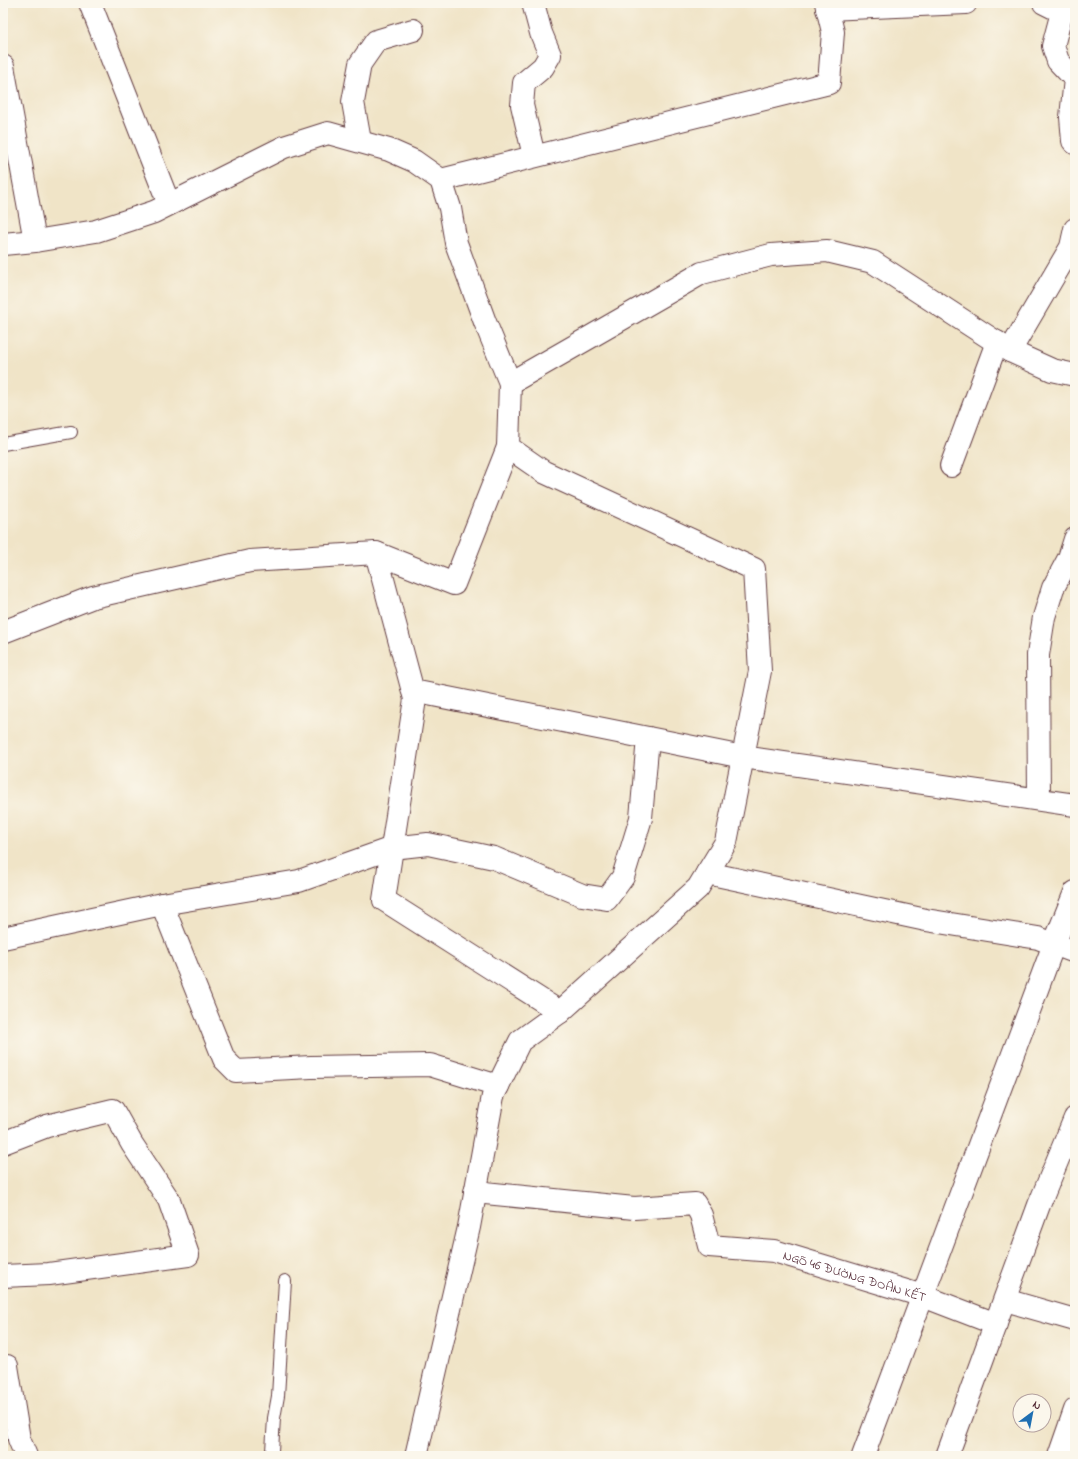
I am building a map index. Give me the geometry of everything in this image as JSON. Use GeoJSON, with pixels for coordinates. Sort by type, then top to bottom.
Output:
{"type":"FeatureCollection","features":[{"type":"Feature","properties":{"kind":"street"},"geometry":{"type":"LineString","coordinates":[[90,3],[169,204]]}},
{"type":"Feature","properties":{"kind":"street"},"geometry":{"type":"LineString","coordinates":[[533,3],[541,34],[550,56],[544,67],[524,83],[522,105],[534,156]]}},
{"type":"Feature","properties":{"kind":"street"},"geometry":{"type":"LineString","coordinates":[[441,180],[829,82],[833,32],[826,6],[966,3]]}},
{"type":"Feature","properties":{"kind":"street"},"geometry":{"type":"LineString","coordinates":[[1044,3],[1062,12],[1053,46],[1058,61],[1075,79],[1071,117],[1073,141],[1075,143]]}},
{"type":"Feature","properties":{"kind":"street"},"geometry":{"type":"LineString","coordinates":[[360,141],[352,102],[360,64],[376,42],[413,30]]}},
{"type":"Feature","properties":{"kind":"street"},"geometry":{"type":"LineString","coordinates":[[3,66],[35,241]]}},
{"type":"Feature","properties":{"kind":"street"},"geometry":{"type":"LineString","coordinates":[[3,244],[35,241],[96,230],[154,212],[284,147],[328,133],[360,141],[389,150],[414,161],[441,180],[450,208],[456,243],[485,322],[510,383],[508,447],[454,584],[376,553],[250,561],[93,597],[3,632]]}},
{"type":"Feature","properties":{"kind":"street"},"geometry":{"type":"LineString","coordinates":[[951,466],[1004,347],[1071,247],[1075,229]]}},
{"type":"Feature","properties":{"kind":"street"},"geometry":{"type":"LineString","coordinates":[[510,383],[702,273],[770,255],[826,251],[873,262],[1004,347],[1052,370],[1075,376]]}},
{"type":"Feature","properties":{"kind":"street"},"geometry":{"type":"LineString","coordinates":[[416,1456],[475,1192],[494,1096],[498,1086],[520,1041],[560,1012],[698,888],[726,842],[760,671],[754,569],[544,472],[508,447]]}},
{"type":"Feature","properties":{"kind":"street"},"geometry":{"type":"LineString","coordinates":[[1039,799],[1038,655],[1044,617],[1053,588],[1069,558],[1075,539]]}},
{"type":"Feature","properties":{"kind":"street"},"geometry":{"type":"LineString","coordinates":[[376,553],[415,699],[384,900],[560,1012]]}},
{"type":"Feature","properties":{"kind":"street"},"geometry":{"type":"LineString","coordinates":[[413,692],[743,757],[1075,805]]}},
{"type":"Feature","properties":{"kind":"street"},"geometry":{"type":"LineString","coordinates":[[3,938],[162,904],[299,881],[392,848],[428,844],[494,858],[582,895],[607,899],[623,877],[641,818],[648,738]]}},
{"type":"Feature","properties":{"kind":"street"},"geometry":{"type":"LineString","coordinates":[[707,873],[926,920],[1038,938],[1075,952]]}},
{"type":"Feature","properties":{"kind":"street"},"geometry":{"type":"LineString","coordinates":[[863,1456],[1054,944],[1075,892]]}},
{"type":"Feature","properties":{"kind":"street"},"geometry":{"type":"LineString","coordinates":[[162,904],[224,1059],[236,1071],[311,1067],[430,1065],[498,1086]]}},
{"type":"Feature","properties":{"kind":"street"},"geometry":{"type":"LineString","coordinates":[[3,1143],[47,1126],[113,1110],[132,1144],[169,1200],[188,1255],[49,1274],[5,1284]]}},
{"type":"Feature","properties":{"kind":"street"},"geometry":{"type":"LineString","coordinates":[[947,1456],[1039,1205],[1068,1157],[1075,1118]]}},
{"type":"Feature","properties":{"kind":"street","name":"NGÕ 46 ĐƯỜNG ĐOÀN KẾT"},"geometry":{"type":"LineString","coordinates":[[475,1192],[634,1208],[695,1204],[701,1215],[709,1246],[774,1251],[923,1296],[996,1324]]}},
{"type":"Feature","properties":{"kind":"street"},"geometry":{"type":"LineString","coordinates":[[1005,1300],[1075,1320]]}},
{"type":"Feature","properties":{"kind":"street"},"geometry":{"type":"LineString","coordinates":[[8,1366],[19,1439],[26,1456]]}},
{"type":"Feature","properties":{"kind":"street"},"geometry":{"type":"LineString","coordinates":[[1059,1456],[1075,1410]]}},
{"type":"Feature","properties":{"kind":"lane"},"geometry":{"type":"LineString","coordinates":[[3,444],[71,432]]}},
{"type":"Feature","properties":{"kind":"lane"},"geometry":{"type":"LineString","coordinates":[[273,1456],[274,1418],[278,1396],[285,1281]]}}]}
